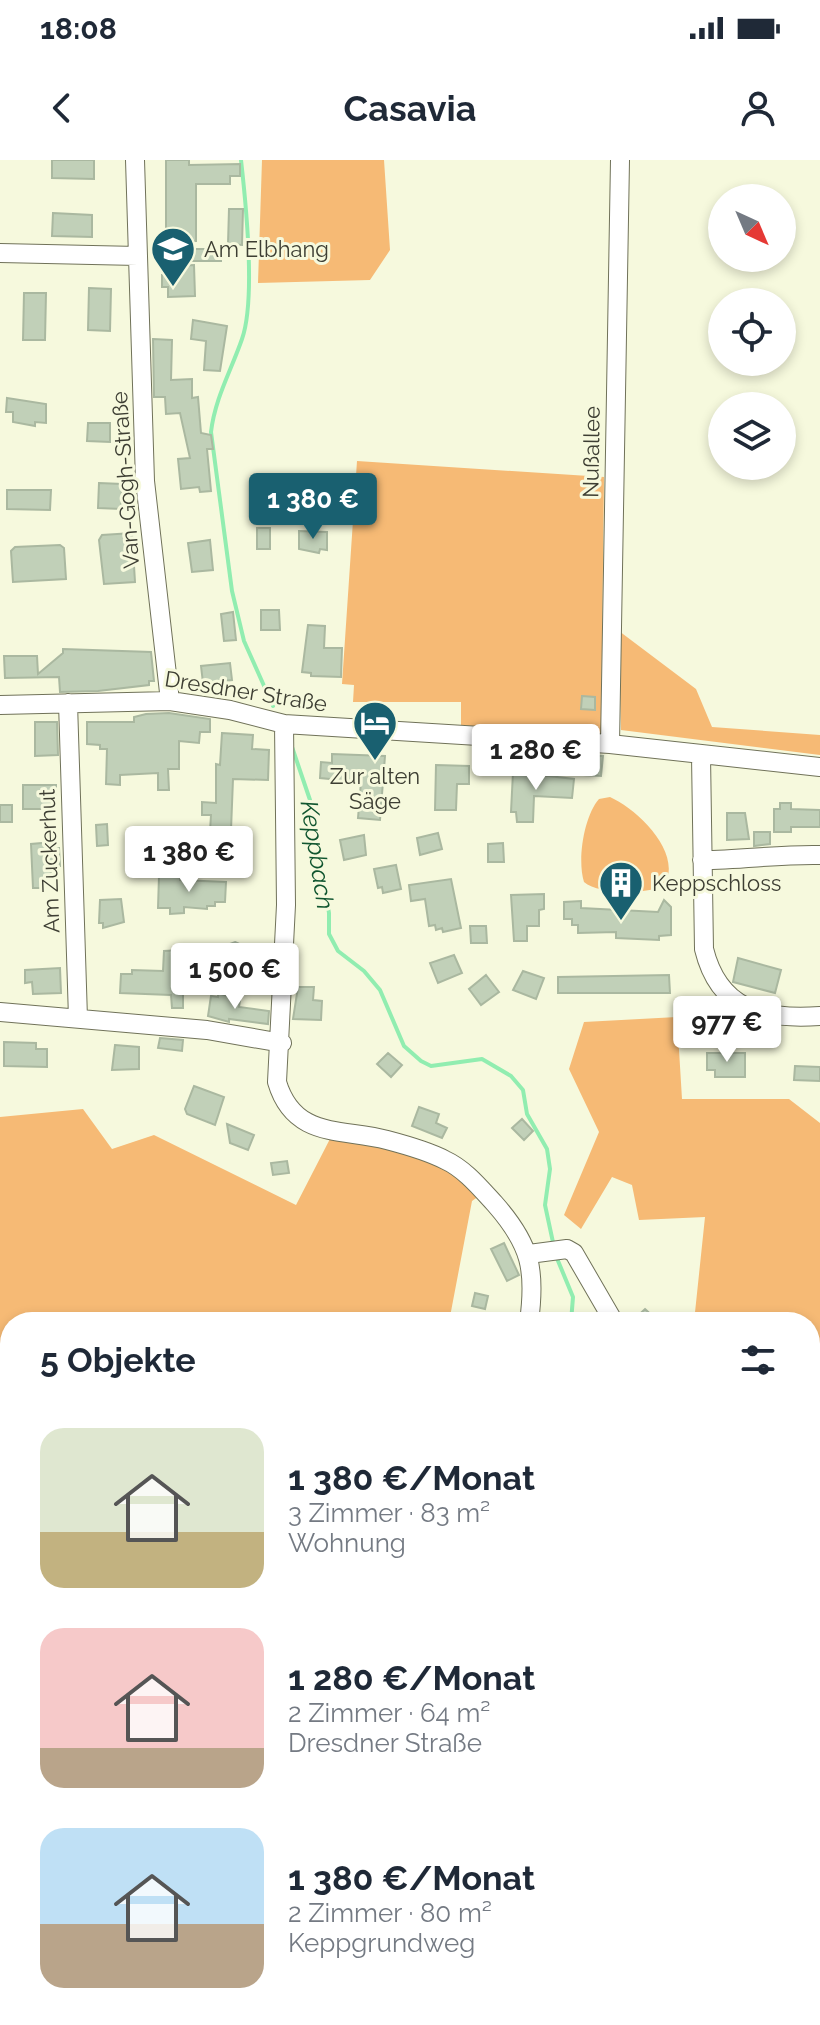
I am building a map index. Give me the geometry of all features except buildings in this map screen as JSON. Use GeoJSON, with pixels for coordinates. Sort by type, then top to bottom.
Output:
{"type":"FeatureCollection","features":[{"type":"Feature","properties":{"kind":"street","name":"Van-Gogh-Straße"},"geometry":{"type":"LineString","coordinates":[[135,160],[145,481],[170,701]]}},
{"type":"Feature","properties":{"kind":"street","name":"Nußallee"},"geometry":{"type":"LineString","coordinates":[[610,744],[620,160]]}},
{"type":"Feature","properties":{"kind":"street"},"geometry":{"type":"LineString","coordinates":[[0,253],[138,256]]}},
{"type":"Feature","properties":{"kind":"street","name":"Dresdner Straße"},"geometry":{"type":"LineString","coordinates":[[0,705],[170,701],[230,710],[284,724],[610,744],[820,767]]}},
{"type":"Feature","properties":{"kind":"street","name":"Am Zuckerhut"},"geometry":{"type":"LineString","coordinates":[[68,703],[78,1018]]}},
{"type":"Feature","properties":{"kind":"street"},"geometry":{"type":"LineString","coordinates":[[284,724],[286,905],[282,1043],[277,1082],[282,1097],[300,1119],[320,1129],[386,1139],[447,1160],[473,1180],[534,1253],[530,1312]]}},
{"type":"Feature","properties":{"kind":"street"},"geometry":{"type":"LineString","coordinates":[[701,756],[704,949],[710,975],[732,1001],[751,1010],[788,1018],[820,1016]]}},
{"type":"Feature","properties":{"kind":"street"},"geometry":{"type":"LineString","coordinates":[[702,860],[748,861],[780,854],[820,855]]}},
{"type":"Feature","properties":{"kind":"street"},"geometry":{"type":"LineString","coordinates":[[0,1012],[207,1030],[282,1043]]}},
{"type":"Feature","properties":{"kind":"street"},"geometry":{"type":"LineString","coordinates":[[534,1253],[559,1250],[574,1253],[608,1312]]}},
{"type":"Feature","properties":{"kind":"shaded area"},"geometry":{"type":"Polygon","coordinates":[[[262,160],[384,160],[390,250],[370,280],[258,283],[262,160]]]}},
{"type":"Feature","properties":{"kind":"shaded area"},"geometry":{"type":"Polygon","coordinates":[[[357,461],[604,477],[601,734],[461,728],[461,702],[353,702],[354,685],[342,684],[357,461]]]}},
{"type":"Feature","properties":{"kind":"shaded area"},"geometry":{"type":"Polygon","coordinates":[[[619,631],[696,689],[712,727],[820,735],[820,755],[621,730],[619,631]]]}},
{"type":"Feature","properties":{"kind":"shaded area"},"geometry":{"type":"Polygon","coordinates":[[[610,797],[633,811],[663,847],[669,873],[664,886],[623,892],[600,889],[584,882],[581,862],[589,816],[599,799],[610,797]]]}},
{"type":"Feature","properties":{"kind":"shaded area"},"geometry":{"type":"Polygon","coordinates":[[[677,1017],[682,1099],[789,1099],[820,1123],[820,1312],[695,1312],[705,1217],[639,1220],[632,1185],[612,1177],[581,1229],[564,1215],[599,1132],[569,1069],[584,1022],[677,1017]]]}},
{"type":"Feature","properties":{"kind":"shaded area"},"geometry":{"type":"Polygon","coordinates":[[[83,1109],[112,1149],[154,1135],[296,1205],[332,1135],[351,1137],[444,1165],[479,1196],[472,1201],[451,1312],[0,1312],[0,1117],[83,1109]]]}},
{"type":"Feature","properties":{"kind":"waterway","name":"Keppbach"},"geometry":{"type":"LineString","coordinates":[[241,160],[249,251],[246,322],[211,432],[232,591],[244,641],[273,706]]}},
{"type":"Feature","properties":{"kind":"waterway","name":"Keppbach"},"geometry":{"type":"LineString","coordinates":[[292,747],[310,800],[329,913],[329,934],[338,951],[364,971],[380,990],[404,1046],[421,1061],[431,1066],[482,1059],[511,1076],[523,1090],[527,1114],[547,1149],[550,1169],[545,1205],[554,1247]]}},
{"type":"Feature","properties":{"kind":"waterway","name":"Keppbach"},"geometry":{"type":"LineString","coordinates":[[556,1256],[573,1297],[572,1312]]}},
{"type":"Feature","properties":{"kind":"place","name":"Am Elbhang"},"geometry":{"type":"Point","coordinates":[173,288]}},
{"type":"Feature","properties":{"kind":"place","name":"Zur alten Säge"},"geometry":{"type":"Point","coordinates":[375,762]}},
{"type":"Feature","properties":{"kind":"place","name":"Keppschloss"},"geometry":{"type":"Point","coordinates":[621,922]}}]}
